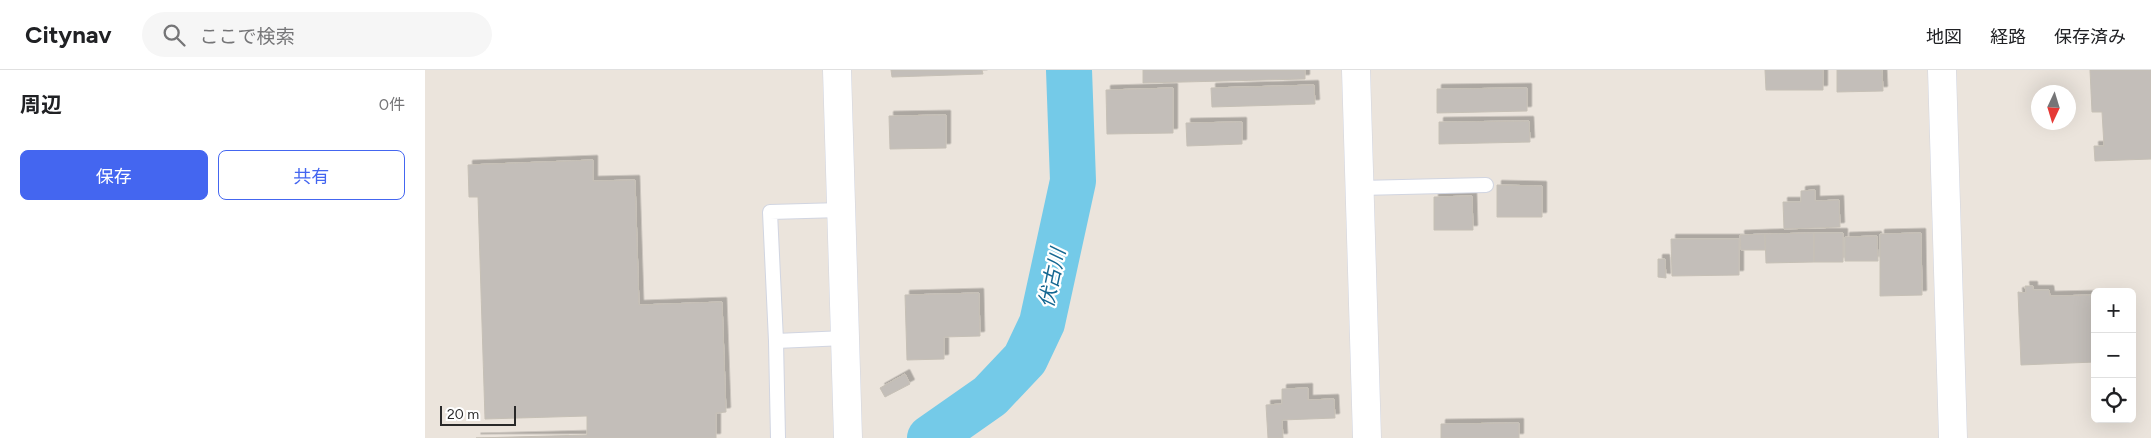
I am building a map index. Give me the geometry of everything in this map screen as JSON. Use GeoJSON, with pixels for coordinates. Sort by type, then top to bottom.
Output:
{"type":"FeatureCollection","features":[{"type":"Feature","properties":{"kind":"street"},"geometry":{"type":"LineString","coordinates":[[837,70],[848,438]]}},
{"type":"Feature","properties":{"kind":"street"},"geometry":{"type":"LineString","coordinates":[[1356,70],[1367,438]]}},
{"type":"Feature","properties":{"kind":"street"},"geometry":{"type":"LineString","coordinates":[[1942,70],[1953,438]]}},
{"type":"Feature","properties":{"kind":"lane"},"geometry":{"type":"LineString","coordinates":[[1360,188],[1486,185]]}},
{"type":"Feature","properties":{"kind":"lane"},"geometry":{"type":"LineString","coordinates":[[778,438],[770,212],[841,210]]}},
{"type":"Feature","properties":{"kind":"lane"},"geometry":{"type":"LineString","coordinates":[[776,341],[845,338]]}},
{"type":"Feature","properties":{"kind":"building"},"geometry":{"type":"Polygon","coordinates":[[[891,70],[982,70],[983,74],[892,77],[891,70]]]}},
{"type":"Feature","properties":{"kind":"building"},"geometry":{"type":"Polygon","coordinates":[[[1143,70],[1305,70],[1305,79],[1143,83],[1143,70]]]}},
{"type":"Feature","properties":{"kind":"building"},"geometry":{"type":"Polygon","coordinates":[[[1765,70],[1823,70],[1823,90],[1766,90],[1765,70]]]}},
{"type":"Feature","properties":{"kind":"building"},"geometry":{"type":"Polygon","coordinates":[[[1837,70],[1882,70],[1883,91],[1837,92],[1837,70]]]}},
{"type":"Feature","properties":{"kind":"building"},"geometry":{"type":"Polygon","coordinates":[[[2090,70],[2151,70],[2151,159],[2095,161],[2094,146],[2104,146],[2102,112],[2092,112],[2090,70]]]}},
{"type":"Feature","properties":{"kind":"building"},"geometry":{"type":"Polygon","coordinates":[[[1314,85],[1315,104],[1212,107],[1211,88],[1314,85]]]}},
{"type":"Feature","properties":{"kind":"building"},"geometry":{"type":"Polygon","coordinates":[[[1173,88],[1173,133],[1107,134],[1106,90],[1173,88]]]}},
{"type":"Feature","properties":{"kind":"building"},"geometry":{"type":"Polygon","coordinates":[[[1527,88],[1527,111],[1437,113],[1437,89],[1527,88]]]}},
{"type":"Feature","properties":{"kind":"building"},"geometry":{"type":"Polygon","coordinates":[[[946,115],[946,148],[890,149],[889,116],[946,115]]]}},
{"type":"Feature","properties":{"kind":"building"},"geometry":{"type":"Polygon","coordinates":[[[1529,121],[1530,142],[1439,144],[1439,122],[1529,121]]]}},
{"type":"Feature","properties":{"kind":"building"},"geometry":{"type":"Polygon","coordinates":[[[1242,122],[1242,144],[1187,146],[1186,123],[1242,122]]]}},
{"type":"Feature","properties":{"kind":"building"},"geometry":{"type":"Polygon","coordinates":[[[593,160],[593,181],[635,180],[639,305],[722,302],[726,412],[716,413],[716,438],[476,438],[587,435],[587,416],[485,419],[478,197],[469,197],[468,165],[593,160]]]}},
{"type":"Feature","properties":{"kind":"building"},"geometry":{"type":"Polygon","coordinates":[[[1497,185],[1542,186],[1542,217],[1497,217],[1497,185]]]}},
{"type":"Feature","properties":{"kind":"building"},"geometry":{"type":"Polygon","coordinates":[[[1815,190],[1815,201],[1839,200],[1840,227],[1784,229],[1783,202],[1801,202],[1801,191],[1815,190]]]}},
{"type":"Feature","properties":{"kind":"building"},"geometry":{"type":"Polygon","coordinates":[[[1472,196],[1473,230],[1434,230],[1434,197],[1472,196]]]}},
{"type":"Feature","properties":{"kind":"building"},"geometry":{"type":"Polygon","coordinates":[[[1814,233],[1814,262],[1766,263],[1765,234],[1814,233]]]}},
{"type":"Feature","properties":{"kind":"building"},"geometry":{"type":"Polygon","coordinates":[[[1814,233],[1843,233],[1843,262],[1814,262],[1814,233]]]}},
{"type":"Feature","properties":{"kind":"building"},"geometry":{"type":"Polygon","coordinates":[[[1921,233],[1922,295],[1880,296],[1880,234],[1921,233]]]}},
{"type":"Feature","properties":{"kind":"building"},"geometry":{"type":"Polygon","coordinates":[[[1765,234],[1765,250],[1741,250],[1740,235],[1765,234]]]}},
{"type":"Feature","properties":{"kind":"building"},"geometry":{"type":"Polygon","coordinates":[[[1877,236],[1878,261],[1845,261],[1845,237],[1877,236]]]}},
{"type":"Feature","properties":{"kind":"building"},"geometry":{"type":"Polygon","coordinates":[[[1671,239],[1739,239],[1739,275],[1672,276],[1671,239]]]}},
{"type":"Feature","properties":{"kind":"building"},"geometry":{"type":"Polygon","coordinates":[[[1658,259],[1665,259],[1666,278],[1658,277],[1658,259]]]}},
{"type":"Feature","properties":{"kind":"building"},"geometry":{"type":"Polygon","coordinates":[[[2025,286],[2033,286],[2033,290],[2049,290],[2050,296],[2091,295],[2091,362],[2021,365],[2018,292],[2026,293],[2025,286]]]}},
{"type":"Feature","properties":{"kind":"building"},"geometry":{"type":"Polygon","coordinates":[[[979,293],[980,336],[944,337],[944,359],[907,360],[905,295],[979,293]]]}},
{"type":"Feature","properties":{"kind":"building"},"geometry":{"type":"Polygon","coordinates":[[[905,374],[910,384],[885,397],[880,388],[905,374]]]}},
{"type":"Feature","properties":{"kind":"building"},"geometry":{"type":"Polygon","coordinates":[[[1308,388],[1308,400],[1334,399],[1335,418],[1282,420],[1283,438],[1268,438],[1266,405],[1282,404],[1282,389],[1308,388]]]}},
{"type":"Feature","properties":{"kind":"building"},"geometry":{"type":"Polygon","coordinates":[[[1519,423],[1519,438],[1441,438],[1441,424],[1519,423]]]}},
{"type":"Feature","properties":{"kind":"waterway","name":"伏古川"},"geometry":{"type":"LineString","coordinates":[[930,438],[990,396],[1025,359],[1042,323],[1073,181],[1069,70]]}}]}
